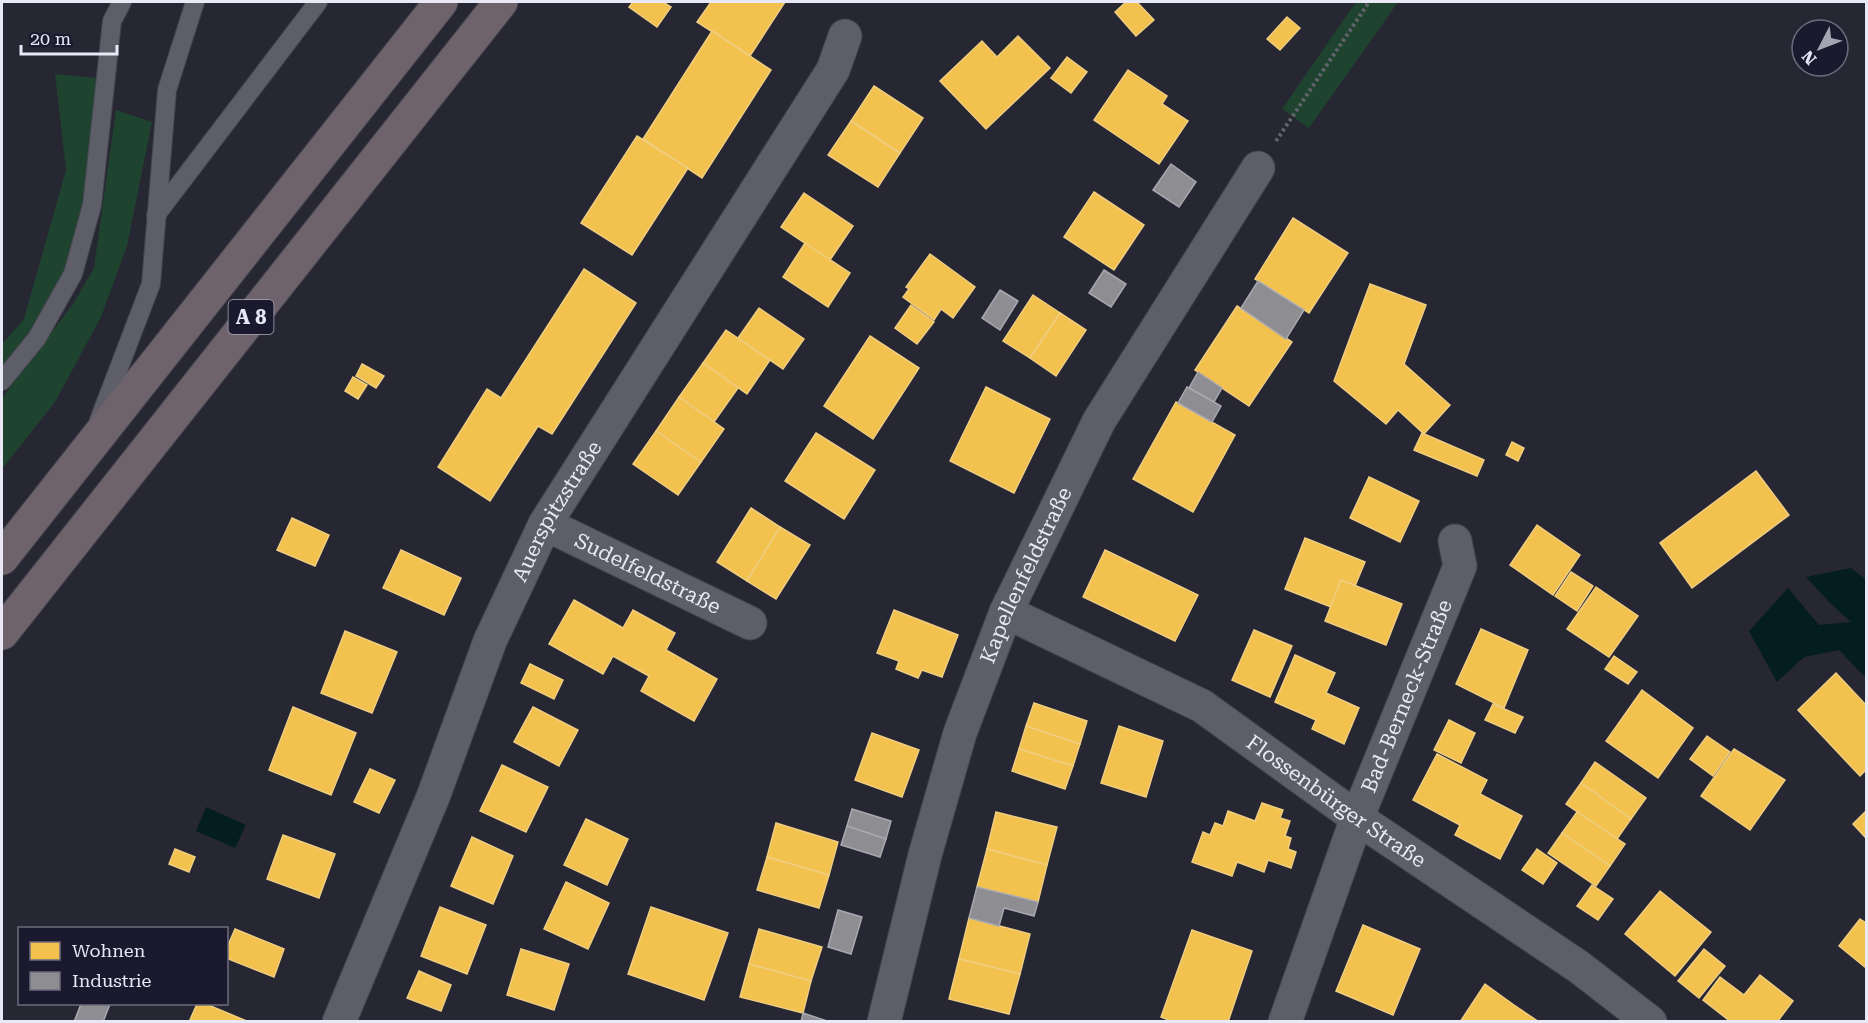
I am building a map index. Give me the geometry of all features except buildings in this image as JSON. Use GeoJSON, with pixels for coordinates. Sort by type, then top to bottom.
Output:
{"type":"FeatureCollection","features":[{"type":"Feature","properties":{"kind":"highway","name":"A 8"},"geometry":{"type":"LineString","coordinates":[[2,558],[441,2]]}},
{"type":"Feature","properties":{"kind":"highway","name":"A 8"},"geometry":{"type":"LineString","coordinates":[[2,633],[501,2]]}},
{"type":"Feature","properties":{"kind":"street","name":"Auerspitzstraße"},"geometry":{"type":"LineString","coordinates":[[339,1022],[433,797],[489,641],[545,524],[832,70],[845,36]]}},
{"type":"Feature","properties":{"kind":"street","name":"Kapellenfeldstraße"},"geometry":{"type":"LineString","coordinates":[[884,1022],[925,855],[960,733],[1006,612],[1099,422],[1258,168]]}},
{"type":"Feature","properties":{"kind":"street","name":"Sudelfeldstraße"},"geometry":{"type":"LineString","coordinates":[[545,524],[750,623]]}},
{"type":"Feature","properties":{"kind":"street","name":"Bad-Berneck-Straße"},"geometry":{"type":"LineString","coordinates":[[1285,1022],[1357,818],[1460,566],[1455,541]]}},
{"type":"Feature","properties":{"kind":"street","name":"Flossenbürger Straße"},"geometry":{"type":"LineString","coordinates":[[1006,612],[1202,706],[1357,818],[1579,967],[1650,1022]]}},
{"type":"Feature","properties":{"kind":"lane"},"geometry":{"type":"LineString","coordinates":[[2,381],[37,338],[73,274],[92,205],[112,21],[122,2]]}},
{"type":"Feature","properties":{"kind":"lane"},"geometry":{"type":"LineString","coordinates":[[87,449],[151,284],[167,90],[195,2]]}},
{"type":"Feature","properties":{"kind":"lane"},"geometry":{"type":"LineString","coordinates":[[156,215],[318,2]]}},
{"type":"Feature","properties":{"kind":"path"},"geometry":{"type":"LineString","coordinates":[[1258,168],[1369,2]]}},
{"type":"Feature","properties":{"kind":"green space"},"geometry":{"type":"Polygon","coordinates":[[[1356,2],[1398,2],[1309,128],[1282,109],[1356,2]]]}},
{"type":"Feature","properties":{"kind":"green space"},"geometry":{"type":"Polygon","coordinates":[[[55,74],[97,78],[87,196],[68,269],[36,327],[2,368],[2,344],[24,319],[66,170],[55,74]]]}},
{"type":"Feature","properties":{"kind":"green space"},"geometry":{"type":"Polygon","coordinates":[[[116,110],[152,122],[127,246],[101,317],[55,402],[2,469],[2,398],[73,304],[94,268],[116,110]]]}},
{"type":"Feature","properties":{"kind":"shaded area"},"geometry":{"type":"Polygon","coordinates":[[[1851,568],[1866,580],[1866,678],[1839,650],[1804,657],[1777,682],[1749,631],[1788,588],[1819,625],[1851,622],[1806,577],[1851,568]]]}},
{"type":"Feature","properties":{"kind":"shaded area"},"geometry":{"type":"Polygon","coordinates":[[[206,807],[246,825],[235,848],[196,831],[206,807]]]}}]}
